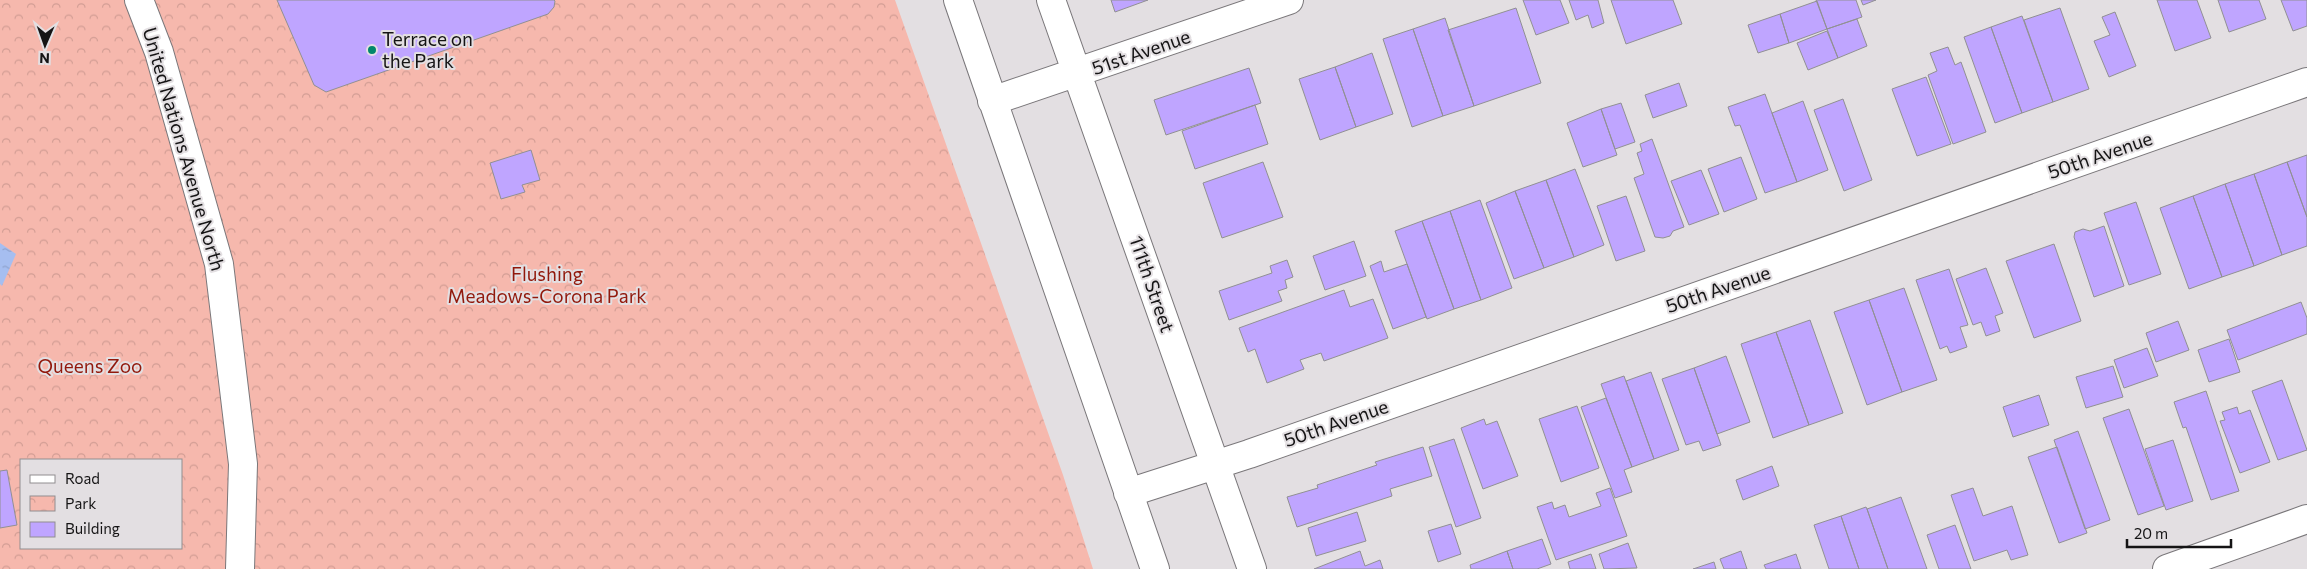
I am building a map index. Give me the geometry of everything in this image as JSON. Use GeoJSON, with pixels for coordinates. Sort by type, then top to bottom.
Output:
{"type":"FeatureCollection","features":[{"type":"Feature","properties":{"kind":"street","name":"United Nations Avenue North"},"geometry":{"type":"LineString","coordinates":[[139,0],[159,52],[220,264],[243,464],[240,569]]}},
{"type":"Feature","properties":{"kind":"street"},"geometry":{"type":"LineString","coordinates":[[958,0],[1155,569]]}},
{"type":"Feature","properties":{"kind":"street","name":"111th Street"},"geometry":{"type":"LineString","coordinates":[[1051,0],[1252,569]]}},
{"type":"Feature","properties":{"kind":"street","name":"51st Avenue"},"geometry":{"type":"LineString","coordinates":[[992,101],[1288,0]]}},
{"type":"Feature","properties":{"kind":"street","name":"50th Avenue"},"geometry":{"type":"LineString","coordinates":[[1128,493],[1215,466],[2307,82]]}},
{"type":"Feature","properties":{"kind":"street"},"geometry":{"type":"LineString","coordinates":[[2167,569],[2307,520]]}},
{"type":"Feature","properties":{"kind":"green space","name":"Flushing Meadows-Corona Park"},"geometry":{"type":"Polygon","coordinates":[[[0,0],[895,0],[1063,475],[1093,569],[0,569],[0,0]]]}},
{"type":"Feature","properties":{"kind":"water"},"geometry":{"type":"Polygon","coordinates":[[[0,243],[16,254],[2,286],[0,284],[0,243]]]}},
{"type":"Feature","properties":{"kind":"building","name":"Terrace on the Park"},"geometry":{"type":"Polygon","coordinates":[[[277,0],[555,1],[554,7],[548,14],[326,92],[314,85],[277,0]]]}},
{"type":"Feature","properties":{"kind":"building"},"geometry":{"type":"Polygon","coordinates":[[[1111,0],[1148,0],[1115,12],[1111,0]]]}},
{"type":"Feature","properties":{"kind":"building"},"geometry":{"type":"Polygon","coordinates":[[[1523,0],[1560,0],[1569,23],[1536,35],[1523,0]]]}},
{"type":"Feature","properties":{"kind":"building"},"geometry":{"type":"Polygon","coordinates":[[[1569,0],[1598,0],[1604,23],[1592,28],[1588,15],[1576,20],[1569,0]]]}},
{"type":"Feature","properties":{"kind":"building"},"geometry":{"type":"Polygon","coordinates":[[[1611,0],[1673,0],[1682,24],[1626,44],[1611,0]]]}},
{"type":"Feature","properties":{"kind":"building"},"geometry":{"type":"Polygon","coordinates":[[[1816,0],[1856,0],[1862,17],[1827,29],[1816,0]]]}},
{"type":"Feature","properties":{"kind":"building"},"geometry":{"type":"Polygon","coordinates":[[[1861,0],[1876,0],[1863,5],[1861,0]]]}},
{"type":"Feature","properties":{"kind":"building"},"geometry":{"type":"Polygon","coordinates":[[[2157,0],[2197,0],[2211,38],[2175,51],[2157,0]]]}},
{"type":"Feature","properties":{"kind":"building"},"geometry":{"type":"Polygon","coordinates":[[[2218,0],[2259,0],[2266,19],[2229,32],[2218,0]]]}},
{"type":"Feature","properties":{"kind":"building"},"geometry":{"type":"Polygon","coordinates":[[[2281,0],[2307,0],[2307,26],[2293,31],[2281,0]]]}},
{"type":"Feature","properties":{"kind":"building"},"geometry":{"type":"Polygon","coordinates":[[[1817,1],[1827,29],[1789,43],[1780,14],[1817,1]]]}},
{"type":"Feature","properties":{"kind":"building"},"geometry":{"type":"Polygon","coordinates":[[[1516,8],[1541,83],[1474,106],[1448,30],[1516,8]]]}},
{"type":"Feature","properties":{"kind":"building"},"geometry":{"type":"Polygon","coordinates":[[[2060,8],[2089,89],[2053,102],[2024,20],[2060,8]]]}},
{"type":"Feature","properties":{"kind":"building"},"geometry":{"type":"Polygon","coordinates":[[[2115,12],[2136,66],[2109,77],[2094,41],[2110,35],[2102,17],[2115,12]]]}},
{"type":"Feature","properties":{"kind":"building"},"geometry":{"type":"Polygon","coordinates":[[[1780,14],[1789,43],[1758,53],[1748,25],[1780,14]]]}},
{"type":"Feature","properties":{"kind":"building"},"geometry":{"type":"Polygon","coordinates":[[[2022,16],[2053,102],[2022,113],[1991,27],[2022,16]]]}},
{"type":"Feature","properties":{"kind":"building"},"geometry":{"type":"Polygon","coordinates":[[[1445,18],[1474,106],[1443,116],[1413,29],[1445,18]]]}},
{"type":"Feature","properties":{"kind":"building"},"geometry":{"type":"Polygon","coordinates":[[[1857,19],[1867,46],[1838,58],[1827,29],[1857,19]]]}},
{"type":"Feature","properties":{"kind":"building"},"geometry":{"type":"Polygon","coordinates":[[[1991,27],[2022,113],[1995,123],[1964,37],[1991,27]]]}},
{"type":"Feature","properties":{"kind":"building"},"geometry":{"type":"Polygon","coordinates":[[[1413,29],[1443,116],[1412,127],[1383,39],[1413,29]]]}},
{"type":"Feature","properties":{"kind":"building"},"geometry":{"type":"Polygon","coordinates":[[[1827,31],[1838,58],[1808,70],[1797,43],[1827,31]]]}},
{"type":"Feature","properties":{"kind":"building"},"geometry":{"type":"Polygon","coordinates":[[[1948,47],[1955,65],[1961,62],[1986,132],[1953,144],[1928,75],[1937,71],[1930,53],[1948,47]]]}},
{"type":"Feature","properties":{"kind":"building"},"geometry":{"type":"Polygon","coordinates":[[[1372,53],[1393,114],[1356,127],[1335,67],[1372,53]]]}},
{"type":"Feature","properties":{"kind":"building"},"geometry":{"type":"Polygon","coordinates":[[[1335,67],[1356,127],[1320,140],[1299,79],[1335,67]]]}},
{"type":"Feature","properties":{"kind":"building"},"geometry":{"type":"Polygon","coordinates":[[[1249,68],[1261,103],[1166,135],[1154,100],[1249,68]]]}},
{"type":"Feature","properties":{"kind":"building"},"geometry":{"type":"Polygon","coordinates":[[[1926,77],[1951,144],[1917,156],[1892,89],[1926,77]]]}},
{"type":"Feature","properties":{"kind":"building"},"geometry":{"type":"Polygon","coordinates":[[[1679,83],[1687,106],[1653,118],[1645,95],[1679,83]]]}},
{"type":"Feature","properties":{"kind":"building"},"geometry":{"type":"Polygon","coordinates":[[[1765,94],[1797,182],[1765,193],[1740,125],[1735,126],[1728,107],[1765,94]]]}},
{"type":"Feature","properties":{"kind":"building"},"geometry":{"type":"Polygon","coordinates":[[[1843,99],[1872,180],[1844,191],[1814,110],[1843,99]]]}},
{"type":"Feature","properties":{"kind":"building"},"geometry":{"type":"Polygon","coordinates":[[[1803,101],[1828,170],[1797,182],[1772,113],[1803,101]]]}},
{"type":"Feature","properties":{"kind":"building"},"geometry":{"type":"Polygon","coordinates":[[[1621,103],[1635,142],[1615,149],[1601,109],[1621,103]]]}},
{"type":"Feature","properties":{"kind":"building"},"geometry":{"type":"Polygon","coordinates":[[[1255,105],[1268,144],[1195,169],[1182,131],[1255,105]]]}},
{"type":"Feature","properties":{"kind":"building"},"geometry":{"type":"Polygon","coordinates":[[[1601,109],[1617,155],[1583,167],[1567,123],[1601,109]]]}},
{"type":"Feature","properties":{"kind":"building"},"geometry":{"type":"Polygon","coordinates":[[[1652,139],[1684,227],[1673,231],[1670,236],[1663,238],[1655,237],[1634,178],[1644,174],[1637,153],[1642,151],[1640,144],[1652,139]]]}},
{"type":"Feature","properties":{"kind":"building"},"geometry":{"type":"Polygon","coordinates":[[[531,150],[540,180],[522,185],[525,192],[501,199],[490,163],[531,150]]]}},
{"type":"Feature","properties":{"kind":"building"},"geometry":{"type":"Polygon","coordinates":[[[2307,155],[2307,217],[2287,162],[2307,155]]]}},
{"type":"Feature","properties":{"kind":"building"},"geometry":{"type":"Polygon","coordinates":[[[1741,157],[1757,199],[1724,212],[1708,169],[1741,157]]]}},
{"type":"Feature","properties":{"kind":"building"},"geometry":{"type":"Polygon","coordinates":[[[1263,162],[1283,217],[1222,238],[1203,183],[1263,162]]]}},
{"type":"Feature","properties":{"kind":"building"},"geometry":{"type":"Polygon","coordinates":[[[2287,162],[2307,217],[2307,246],[2282,255],[2254,174],[2287,162]]]}},
{"type":"Feature","properties":{"kind":"building"},"geometry":{"type":"Polygon","coordinates":[[[1575,169],[1604,245],[1574,257],[1546,180],[1575,169]]]}},
{"type":"Feature","properties":{"kind":"building"},"geometry":{"type":"Polygon","coordinates":[[[1701,170],[1719,214],[1689,225],[1671,181],[1701,170]]]}},
{"type":"Feature","properties":{"kind":"building"},"geometry":{"type":"Polygon","coordinates":[[[2254,174],[2282,255],[2254,266],[2225,184],[2254,174]]]}},
{"type":"Feature","properties":{"kind":"building"},"geometry":{"type":"Polygon","coordinates":[[[1546,180],[1574,257],[1544,268],[1515,191],[1546,180]]]}},
{"type":"Feature","properties":{"kind":"building"},"geometry":{"type":"Polygon","coordinates":[[[2225,184],[2254,266],[2222,277],[2193,196],[2225,184]]]}},
{"type":"Feature","properties":{"kind":"building"},"geometry":{"type":"Polygon","coordinates":[[[1515,191],[1544,268],[1514,279],[1486,203],[1515,191]]]}},
{"type":"Feature","properties":{"kind":"building"},"geometry":{"type":"Polygon","coordinates":[[[1626,196],[1645,251],[1616,261],[1597,206],[1626,196]]]}},
{"type":"Feature","properties":{"kind":"building"},"geometry":{"type":"Polygon","coordinates":[[[2193,196],[2222,277],[2189,289],[2160,208],[2193,196]]]}},
{"type":"Feature","properties":{"kind":"building"},"geometry":{"type":"Polygon","coordinates":[[[1480,200],[1512,288],[1481,300],[1450,211],[1480,200]]]}},
{"type":"Feature","properties":{"kind":"building"},"geometry":{"type":"Polygon","coordinates":[[[2136,202],[2161,274],[2129,285],[2104,213],[2136,202]]]}},
{"type":"Feature","properties":{"kind":"building"},"geometry":{"type":"Polygon","coordinates":[[[1450,211],[1481,300],[1454,309],[1422,221],[1450,211]]]}},
{"type":"Feature","properties":{"kind":"building"},"geometry":{"type":"Polygon","coordinates":[[[1422,221],[1454,309],[1427,319],[1395,231],[1422,221]]]}},
{"type":"Feature","properties":{"kind":"building"},"geometry":{"type":"Polygon","coordinates":[[[2104,226],[2124,286],[2094,297],[2074,237],[2075,232],[2083,229],[2090,231],[2104,226]]]}},
{"type":"Feature","properties":{"kind":"building"},"geometry":{"type":"Polygon","coordinates":[[[1354,241],[1366,276],[1325,290],[1313,256],[1354,241]]]}},
{"type":"Feature","properties":{"kind":"building"},"geometry":{"type":"Polygon","coordinates":[[[2054,244],[2081,321],[2034,338],[2006,261],[2054,244]]]}},
{"type":"Feature","properties":{"kind":"building"},"geometry":{"type":"Polygon","coordinates":[[[1287,260],[1293,277],[1285,280],[1287,288],[1278,291],[1282,301],[1229,320],[1219,291],[1272,273],[1270,266],[1287,260]]]}},
{"type":"Feature","properties":{"kind":"building"},"geometry":{"type":"Polygon","coordinates":[[[1381,261],[1384,272],[1407,264],[1426,317],[1393,329],[1370,266],[1381,261]]]}},
{"type":"Feature","properties":{"kind":"building"},"geometry":{"type":"Polygon","coordinates":[[[1986,268],[2003,313],[1995,316],[2000,331],[1986,336],[1981,322],[1973,325],[1956,279],[1986,268]]]}},
{"type":"Feature","properties":{"kind":"building"},"geometry":{"type":"Polygon","coordinates":[[[1949,269],[1968,325],[1960,327],[1967,347],[1950,353],[1947,346],[1940,349],[1916,280],[1949,269]]]}},
{"type":"Feature","properties":{"kind":"building"},"geometry":{"type":"Polygon","coordinates":[[[1904,288],[1937,380],[1902,392],[1869,300],[1904,288]]]}},
{"type":"Feature","properties":{"kind":"building"},"geometry":{"type":"Polygon","coordinates":[[[1344,290],[1350,307],[1373,299],[1388,338],[1324,361],[1321,353],[1300,360],[1304,369],[1267,383],[1255,349],[1248,352],[1239,328],[1344,290]]]}},
{"type":"Feature","properties":{"kind":"building"},"geometry":{"type":"Polygon","coordinates":[[[1869,300],[1902,392],[1867,405],[1834,312],[1869,300]]]}},
{"type":"Feature","properties":{"kind":"building"},"geometry":{"type":"Polygon","coordinates":[[[2301,302],[2307,318],[2307,334],[2238,360],[2227,330],[2301,302]]]}},
{"type":"Feature","properties":{"kind":"building"},"geometry":{"type":"Polygon","coordinates":[[[1810,320],[1843,413],[1809,425],[1776,332],[1810,320]]]}},
{"type":"Feature","properties":{"kind":"building"},"geometry":{"type":"Polygon","coordinates":[[[2178,321],[2189,350],[2156,362],[2146,333],[2178,321]]]}},
{"type":"Feature","properties":{"kind":"building"},"geometry":{"type":"Polygon","coordinates":[[[1776,332],[1809,425],[1773,438],[1741,344],[1776,332]]]}},
{"type":"Feature","properties":{"kind":"building"},"geometry":{"type":"Polygon","coordinates":[[[2229,339],[2240,372],[2209,382],[2198,350],[2229,339]]]}},
{"type":"Feature","properties":{"kind":"building"},"geometry":{"type":"Polygon","coordinates":[[[2147,348],[2158,376],[2124,388],[2114,360],[2147,348]]]}},
{"type":"Feature","properties":{"kind":"building"},"geometry":{"type":"Polygon","coordinates":[[[1726,356],[1750,422],[1717,434],[1694,368],[1726,356]]]}},
{"type":"Feature","properties":{"kind":"building"},"geometry":{"type":"Polygon","coordinates":[[[2113,366],[2123,397],[2086,408],[2076,377],[2113,366]]]}},
{"type":"Feature","properties":{"kind":"building"},"geometry":{"type":"Polygon","coordinates":[[[1694,368],[1721,445],[1703,451],[1699,441],[1686,445],[1662,379],[1694,368]]]}},
{"type":"Feature","properties":{"kind":"building"},"geometry":{"type":"Polygon","coordinates":[[[1651,372],[1679,450],[1654,459],[1626,381],[1651,372]]]}},
{"type":"Feature","properties":{"kind":"building"},"geometry":{"type":"Polygon","coordinates":[[[1624,376],[1654,459],[1632,467],[1601,384],[1624,376]]]}},
{"type":"Feature","properties":{"kind":"building"},"geometry":{"type":"Polygon","coordinates":[[[2282,380],[2307,450],[2278,460],[2252,391],[2282,380]]]}},
{"type":"Feature","properties":{"kind":"building"},"geometry":{"type":"Polygon","coordinates":[[[2206,391],[2239,491],[2211,500],[2186,427],[2183,428],[2174,402],[2206,391]]]}},
{"type":"Feature","properties":{"kind":"building"},"geometry":{"type":"Polygon","coordinates":[[[2039,395],[2049,425],[2013,437],[2003,407],[2039,395]]]}},
{"type":"Feature","properties":{"kind":"building"},"geometry":{"type":"Polygon","coordinates":[[[1606,398],[1632,467],[1624,470],[1632,492],[1615,498],[1581,407],[1606,398]]]}},
{"type":"Feature","properties":{"kind":"building"},"geometry":{"type":"Polygon","coordinates":[[[1577,406],[1599,468],[1561,482],[1539,419],[1577,406]]]}},
{"type":"Feature","properties":{"kind":"building"},"geometry":{"type":"Polygon","coordinates":[[[2237,407],[2239,414],[2250,410],[2270,462],[2240,473],[2220,421],[2225,420],[2222,412],[2237,407]]]}},
{"type":"Feature","properties":{"kind":"building"},"geometry":{"type":"Polygon","coordinates":[[[2129,409],[2164,506],[2138,515],[2103,418],[2129,409]]]}},
{"type":"Feature","properties":{"kind":"building"},"geometry":{"type":"Polygon","coordinates":[[[1484,419],[1486,425],[1497,421],[1518,476],[1483,489],[1461,428],[1484,419]]]}},
{"type":"Feature","properties":{"kind":"building"},"geometry":{"type":"Polygon","coordinates":[[[2078,431],[2110,520],[2085,529],[2054,440],[2078,431]]]}},
{"type":"Feature","properties":{"kind":"building"},"geometry":{"type":"Polygon","coordinates":[[[1454,439],[1481,518],[1456,527],[1429,447],[1454,439]]]}},
{"type":"Feature","properties":{"kind":"building"},"geometry":{"type":"Polygon","coordinates":[[[2173,440],[2193,501],[2166,510],[2145,449],[2173,440]]]}},
{"type":"Feature","properties":{"kind":"building"},"geometry":{"type":"Polygon","coordinates":[[[1423,447],[1432,476],[1390,489],[1392,496],[1297,527],[1287,497],[1318,488],[1317,485],[1377,465],[1375,462],[1423,447]]]}},
{"type":"Feature","properties":{"kind":"building"},"geometry":{"type":"Polygon","coordinates":[[[2057,447],[2087,533],[2059,543],[2028,457],[2057,447]]]}},
{"type":"Feature","properties":{"kind":"building"},"geometry":{"type":"Polygon","coordinates":[[[1772,466],[1779,486],[1743,500],[1736,480],[1772,466]]]}},
{"type":"Feature","properties":{"kind":"building"},"geometry":{"type":"Polygon","coordinates":[[[7,470],[17,525],[0,528],[0,471],[7,470]]]}},
{"type":"Feature","properties":{"kind":"building"},"geometry":{"type":"Polygon","coordinates":[[[1610,488],[1627,536],[1556,560],[1537,507],[1552,502],[1554,509],[1565,505],[1569,517],[1601,506],[1596,493],[1610,488]]]}},
{"type":"Feature","properties":{"kind":"building"},"geometry":{"type":"Polygon","coordinates":[[[1973,488],[1983,516],[2012,506],[2028,555],[2011,560],[2007,550],[1974,561],[1951,495],[1973,488]]]}},
{"type":"Feature","properties":{"kind":"building"},"geometry":{"type":"Polygon","coordinates":[[[1901,497],[1927,569],[1888,569],[1867,509],[1901,497]]]}},
{"type":"Feature","properties":{"kind":"building"},"geometry":{"type":"Polygon","coordinates":[[[1866,507],[1888,569],[1859,569],[1841,516],[1866,507]]]}},
{"type":"Feature","properties":{"kind":"building"},"geometry":{"type":"Polygon","coordinates":[[[1357,512],[1366,541],[1316,556],[1308,528],[1357,512]]]}},
{"type":"Feature","properties":{"kind":"building"},"geometry":{"type":"Polygon","coordinates":[[[1841,516],[1859,569],[1829,569],[1814,525],[1841,516]]]}},
{"type":"Feature","properties":{"kind":"building"},"geometry":{"type":"Polygon","coordinates":[[[1451,524],[1461,554],[1438,562],[1428,531],[1451,524]]]}},
{"type":"Feature","properties":{"kind":"building"},"geometry":{"type":"Polygon","coordinates":[[[1955,525],[1971,569],[1939,569],[1927,535],[1955,525]]]}},
{"type":"Feature","properties":{"kind":"building"},"geometry":{"type":"Polygon","coordinates":[[[1542,539],[1551,564],[1537,569],[1513,569],[1507,551],[1542,539]]]}},
{"type":"Feature","properties":{"kind":"building"},"geometry":{"type":"Polygon","coordinates":[[[1628,543],[1637,568],[1604,569],[1599,554],[1628,543]]]}},
{"type":"Feature","properties":{"kind":"building"},"geometry":{"type":"Polygon","coordinates":[[[1360,551],[1365,566],[1380,560],[1383,569],[1314,569],[1360,551]]]}},
{"type":"Feature","properties":{"kind":"building"},"geometry":{"type":"Polygon","coordinates":[[[1507,551],[1513,569],[1471,569],[1470,565],[1507,551]]]}},
{"type":"Feature","properties":{"kind":"building"},"geometry":{"type":"Polygon","coordinates":[[[1741,551],[1747,569],[1724,569],[1720,559],[1741,551]]]}},
{"type":"Feature","properties":{"kind":"building"},"geometry":{"type":"Polygon","coordinates":[[[1591,554],[1596,569],[1570,569],[1568,562],[1591,554]]]}},
{"type":"Feature","properties":{"kind":"building"},"geometry":{"type":"Polygon","coordinates":[[[1796,554],[1801,569],[1766,569],[1764,565],[1796,554]]]}},
{"type":"Feature","properties":{"kind":"building"},"geometry":{"type":"Polygon","coordinates":[[[1714,562],[1716,569],[1693,569],[1714,562]]]}},
{"type":"Feature","properties":{"kind":"place","name":"Terrace on the Park"},"geometry":{"type":"Point","coordinates":[372,50]}},
{"type":"Feature","properties":{"kind":"park label","name":"Queens Zoo"},"geometry":{"type":"Point","coordinates":[90,366]}}]}
